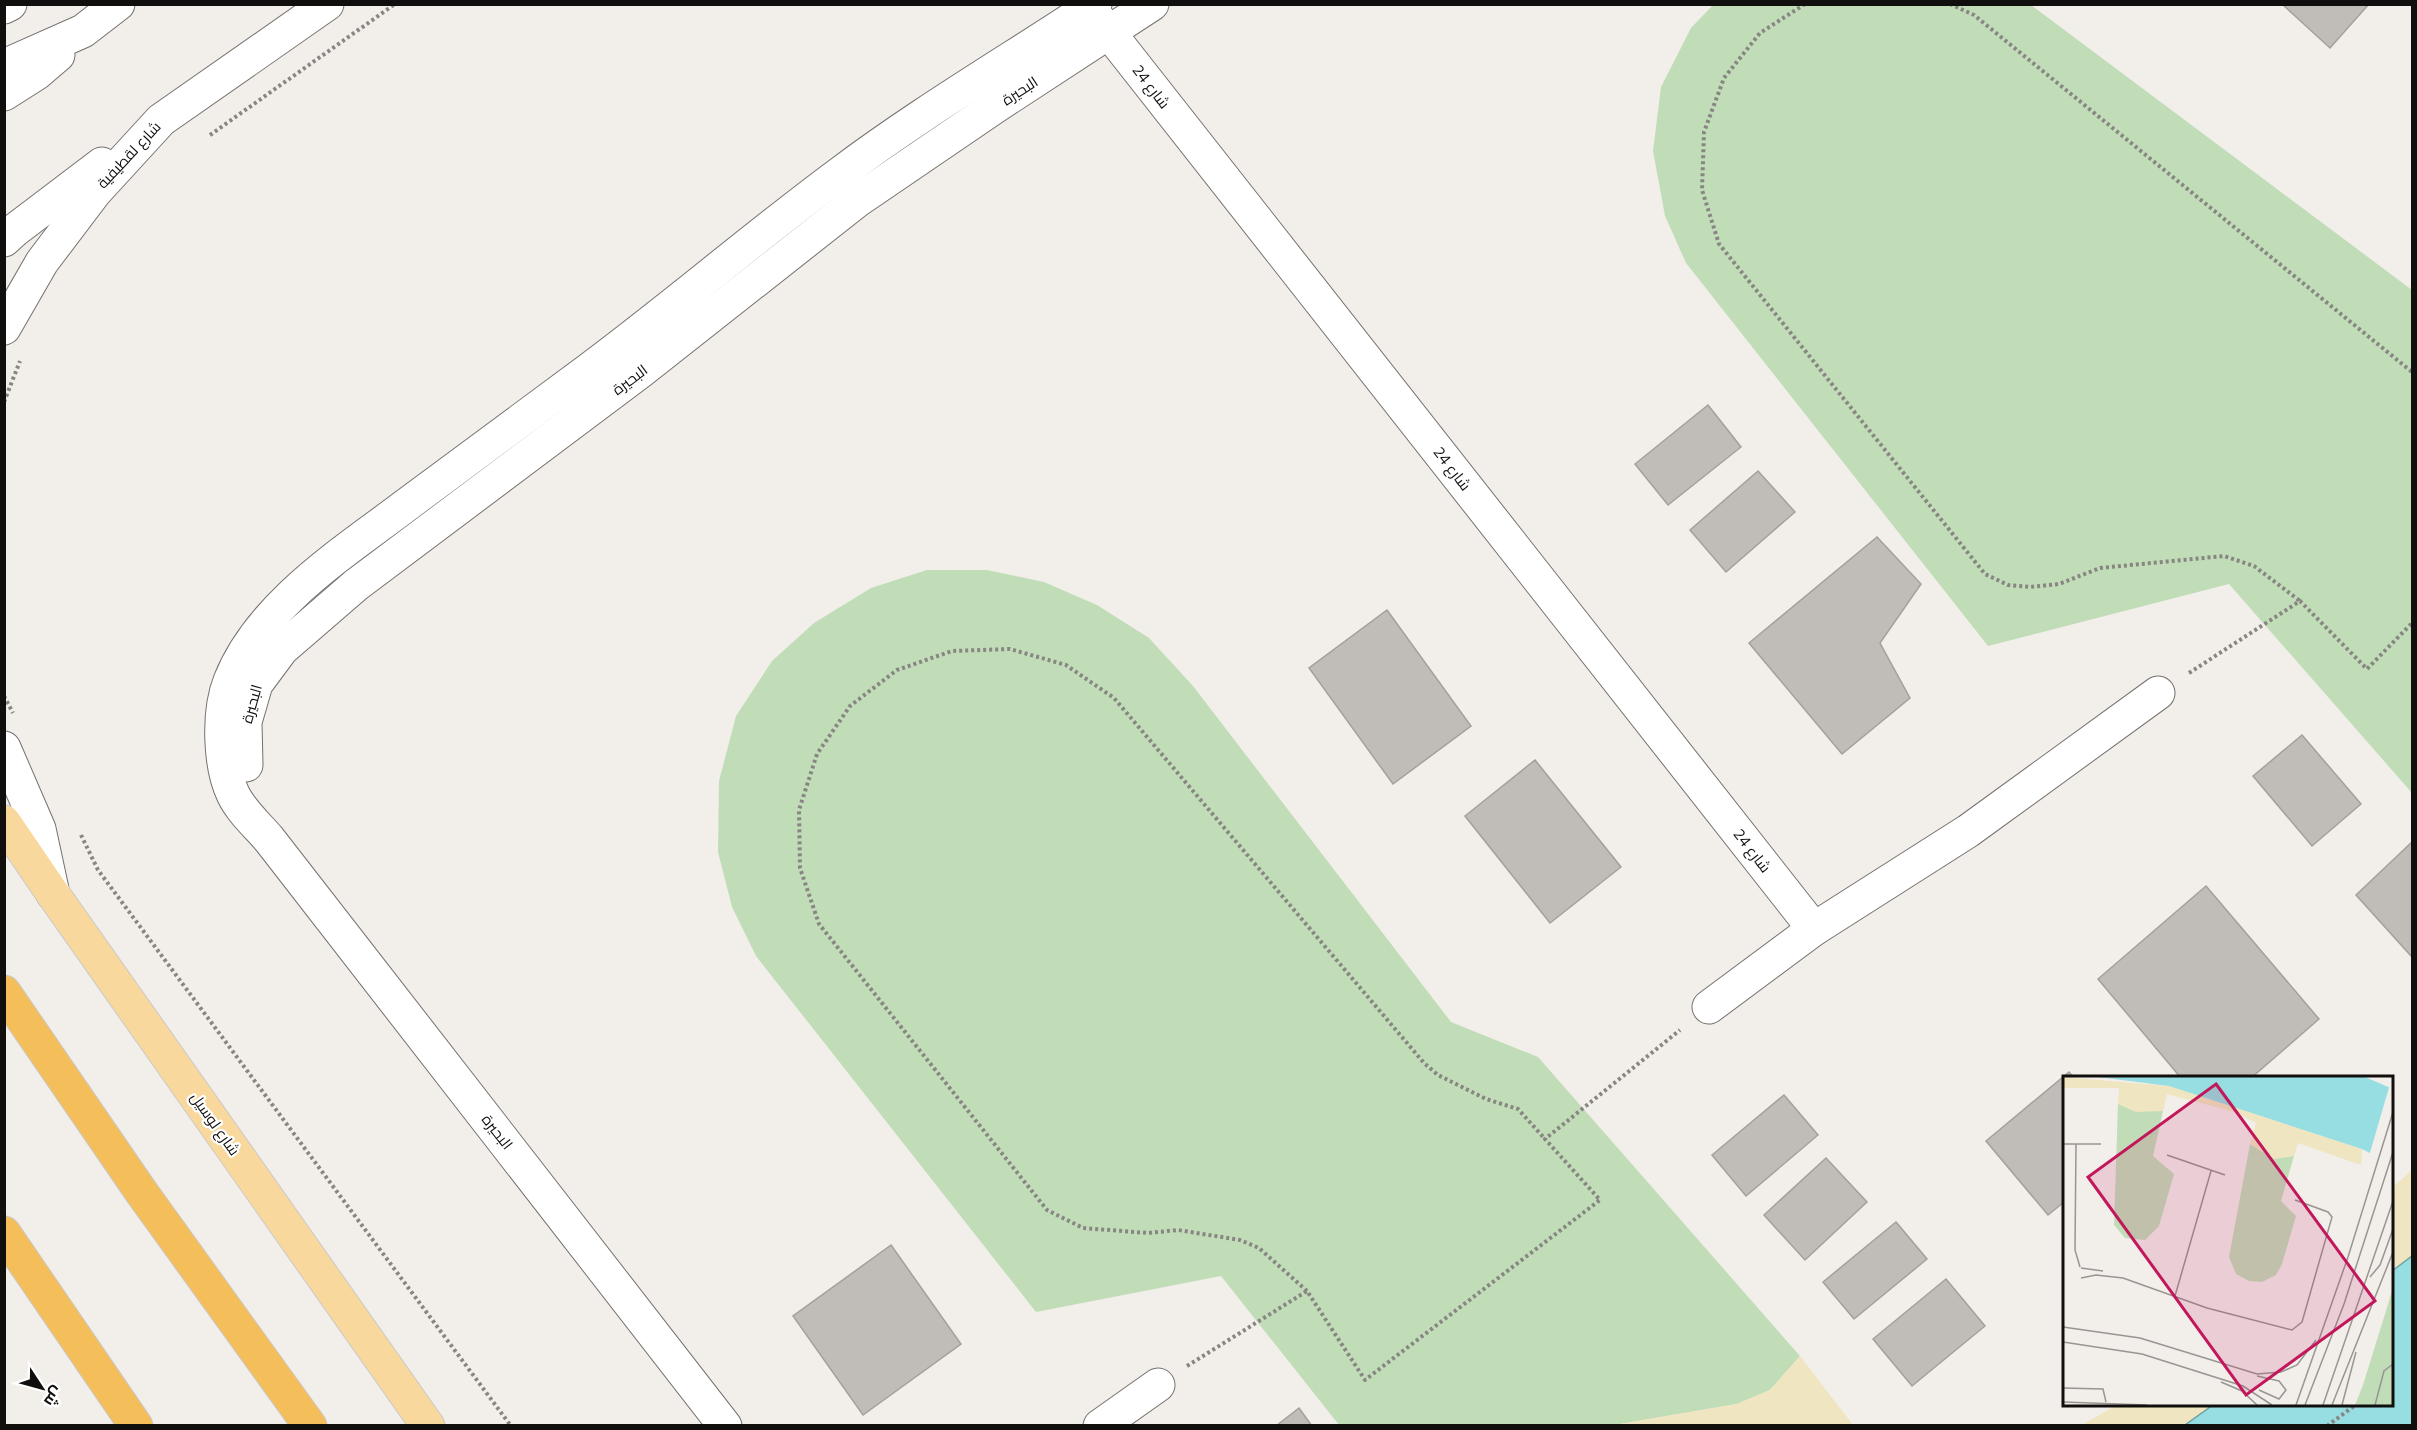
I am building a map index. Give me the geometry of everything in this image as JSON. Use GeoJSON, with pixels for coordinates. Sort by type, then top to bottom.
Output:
{"type":"FeatureCollection","features":[{"type":"Feature","properties":{"kind":"highway"},"geometry":{"type":"LineString","coordinates":[[4,992],[142,1193],[310,1425]]}},
{"type":"Feature","properties":{"kind":"highway"},"geometry":{"type":"LineString","coordinates":[[4,1233],[136,1425]]}},
{"type":"Feature","properties":{"kind":"main road","name":"شارع لوسيل"},"geometry":{"type":"LineString","coordinates":[[4,822],[428,1425]]}},
{"type":"Feature","properties":{"kind":"street"},"geometry":{"type":"LineString","coordinates":[[4,7],[10,4]]}},
{"type":"Feature","properties":{"kind":"street"},"geometry":{"type":"LineString","coordinates":[[4,94],[37,73],[83,31],[118,4]]}},
{"type":"Feature","properties":{"kind":"street","name":"شارع لقطيفية"},"geometry":{"type":"LineString","coordinates":[[4,328],[42,262],[95,192],[161,120],[327,4]]}},
{"type":"Feature","properties":{"kind":"street","name":"البحيرة"},"geometry":{"type":"LineString","coordinates":[[269,839],[246,764],[245,722],[256,684],[282,649],[356,585],[641,371],[858,200],[1152,4]]}},
{"type":"Feature","properties":{"kind":"street","name":"البحيرة"},"geometry":{"type":"LineString","coordinates":[[725,1425],[233,794],[226,769],[222,739],[222,710],[230,682],[255,636],[278,609],[335,559],[622,346],[839,173],[1092,6]]}},
{"type":"Feature","properties":{"kind":"street","name":"شارع 24"},"geometry":{"type":"LineString","coordinates":[[1092,6],[1109,33],[1814,929]]}},
{"type":"Feature","properties":{"kind":"street"},"geometry":{"type":"LineString","coordinates":[[4,66],[83,31]]}},
{"type":"Feature","properties":{"kind":"street"},"geometry":{"type":"LineString","coordinates":[[4,240],[161,120]]}},
{"type":"Feature","properties":{"kind":"street"},"geometry":{"type":"LineString","coordinates":[[1709,1007],[1814,929],[1968,831],[2158,693]]}},
{"type":"Feature","properties":{"kind":"street"},"geometry":{"type":"LineString","coordinates":[[11,734],[39,829],[53,894]]}},
{"type":"Feature","properties":{"kind":"street"},"geometry":{"type":"LineString","coordinates":[[1100,1425],[1158,1384]]}},
{"type":"Feature","properties":{"kind":"path"},"geometry":{"type":"LineString","coordinates":[[200,142],[395,4]]}},
{"type":"Feature","properties":{"kind":"path"},"geometry":{"type":"LineString","coordinates":[[1805,4],[1761,33],[1724,78],[1704,132],[1702,190],[1719,244],[1985,574],[2008,585],[2030,587],[2059,584],[2100,568],[2224,556],[2254,566],[2300,601],[2367,669],[2412,623]]}},
{"type":"Feature","properties":{"kind":"path"},"geometry":{"type":"LineString","coordinates":[[1950,4],[1974,15],[2412,372]]}},
{"type":"Feature","properties":{"kind":"path"},"geometry":{"type":"LineString","coordinates":[[4,402],[20,360]]}},
{"type":"Feature","properties":{"kind":"path"},"geometry":{"type":"LineString","coordinates":[[2158,693],[2300,601]]}},
{"type":"Feature","properties":{"kind":"path"},"geometry":{"type":"LineString","coordinates":[[1010,649],[1066,665],[1114,698],[1424,1063],[1438,1075],[1486,1099],[1518,1109],[1545,1139],[1600,1200],[1365,1380],[1307,1291],[1259,1248],[1240,1240],[1178,1230],[1148,1233],[1083,1228],[1047,1210],[819,924],[800,868],[799,810],[817,754],[850,706],[897,670],[952,651],[1010,649]]}},
{"type":"Feature","properties":{"kind":"path"},"geometry":{"type":"LineString","coordinates":[[4,696],[11,734]]}},
{"type":"Feature","properties":{"kind":"path"},"geometry":{"type":"LineString","coordinates":[[78,829],[98,870],[511,1425]]}},
{"type":"Feature","properties":{"kind":"path"},"geometry":{"type":"LineString","coordinates":[[1545,1139],[1709,1007]]}},
{"type":"Feature","properties":{"kind":"path"},"geometry":{"type":"LineString","coordinates":[[1158,1384],[1307,1291]]}},
{"type":"Feature","properties":{"kind":"path"},"geometry":{"type":"LineString","coordinates":[[2327,1425],[2354,1406]]}},
{"type":"Feature","properties":{"kind":"green space"},"geometry":{"type":"Polygon","coordinates":[[[1713,5],[2031,5],[2412,290],[2412,793],[2229,584],[1988,646],[1686,263],[1665,216],[1653,151],[1661,87],[1691,28],[1713,5]]]}},
{"type":"Feature","properties":{"kind":"green space"},"geometry":{"type":"Polygon","coordinates":[[[927,570],[987,570],[1044,582],[1097,605],[1149,638],[1193,686],[1451,1022],[1538,1057],[1800,1356],[1770,1390],[1737,1404],[1614,1425],[1339,1425],[1221,1276],[1036,1312],[756,956],[732,907],[718,852],[719,781],[736,716],[772,661],[814,623],[871,588],[927,570]]]}},
{"type":"Feature","properties":{"kind":"sand"},"geometry":{"type":"Polygon","coordinates":[[[2412,1170],[2412,1256],[2393,1270],[2393,1187],[2412,1170]]]}},
{"type":"Feature","properties":{"kind":"sand"},"geometry":{"type":"Polygon","coordinates":[[[1800,1356],[1853,1425],[1614,1425],[1737,1404],[1770,1390],[1800,1356]]]}},
{"type":"Feature","properties":{"kind":"sand"},"geometry":{"type":"Polygon","coordinates":[[[2115,1406],[2212,1406],[2185,1425],[2080,1426],[2115,1406]]]}},
{"type":"Feature","properties":{"kind":"water"},"geometry":{"type":"Polygon","coordinates":[[[2412,1256],[2412,1425],[2185,1425],[2212,1406],[2393,1406],[2393,1270],[2412,1256]]]}},
{"type":"Feature","properties":{"kind":"building"},"geometry":{"type":"Polygon","coordinates":[[[2282,4],[2369,4],[2330,48],[2282,4]]]}},
{"type":"Feature","properties":{"kind":"building"},"geometry":{"type":"Polygon","coordinates":[[[1708,405],[1741,447],[1668,505],[1635,464],[1708,405]]]}},
{"type":"Feature","properties":{"kind":"building"},"geometry":{"type":"Polygon","coordinates":[[[1758,471],[1795,512],[1726,572],[1690,530],[1758,471]]]}},
{"type":"Feature","properties":{"kind":"building"},"geometry":{"type":"Polygon","coordinates":[[[1877,537],[1921,584],[1880,643],[1910,698],[1842,754],[1749,643],[1877,537]]]}},
{"type":"Feature","properties":{"kind":"building"},"geometry":{"type":"Polygon","coordinates":[[[1387,610],[1471,726],[1393,784],[1309,668],[1387,610]]]}},
{"type":"Feature","properties":{"kind":"building"},"geometry":{"type":"Polygon","coordinates":[[[2302,735],[2361,804],[2312,846],[2253,776],[2302,735]]]}},
{"type":"Feature","properties":{"kind":"building"},"geometry":{"type":"Polygon","coordinates":[[[1535,760],[1621,867],[1550,923],[1465,816],[1535,760]]]}},
{"type":"Feature","properties":{"kind":"building"},"geometry":{"type":"Polygon","coordinates":[[[2412,842],[2412,957],[2356,895],[2412,842]]]}},
{"type":"Feature","properties":{"kind":"building"},"geometry":{"type":"Polygon","coordinates":[[[2206,886],[2319,1019],[2253,1076],[2179,1076],[2098,979],[2206,886]]]}},
{"type":"Feature","properties":{"kind":"building"},"geometry":{"type":"Polygon","coordinates":[[[2063,1077],[2063,1203],[2048,1215],[1986,1141],[2063,1077]]]}},
{"type":"Feature","properties":{"kind":"building"},"geometry":{"type":"Polygon","coordinates":[[[1784,1095],[1818,1135],[1746,1196],[1712,1155],[1784,1095]]]}},
{"type":"Feature","properties":{"kind":"building"},"geometry":{"type":"Polygon","coordinates":[[[1826,1158],[1867,1202],[1805,1260],[1764,1215],[1826,1158]]]}},
{"type":"Feature","properties":{"kind":"building"},"geometry":{"type":"Polygon","coordinates":[[[1896,1222],[1927,1259],[1854,1319],[1823,1282],[1896,1222]]]}},
{"type":"Feature","properties":{"kind":"building"},"geometry":{"type":"Polygon","coordinates":[[[891,1245],[961,1344],[863,1415],[793,1316],[891,1245]]]}},
{"type":"Feature","properties":{"kind":"building"},"geometry":{"type":"Polygon","coordinates":[[[1946,1279],[1985,1326],[1912,1386],[1873,1339],[1946,1279]]]}},
{"type":"Feature","properties":{"kind":"building"},"geometry":{"type":"Polygon","coordinates":[[[1299,1408],[1312,1426],[1276,1426],[1299,1408]]]}}]}
